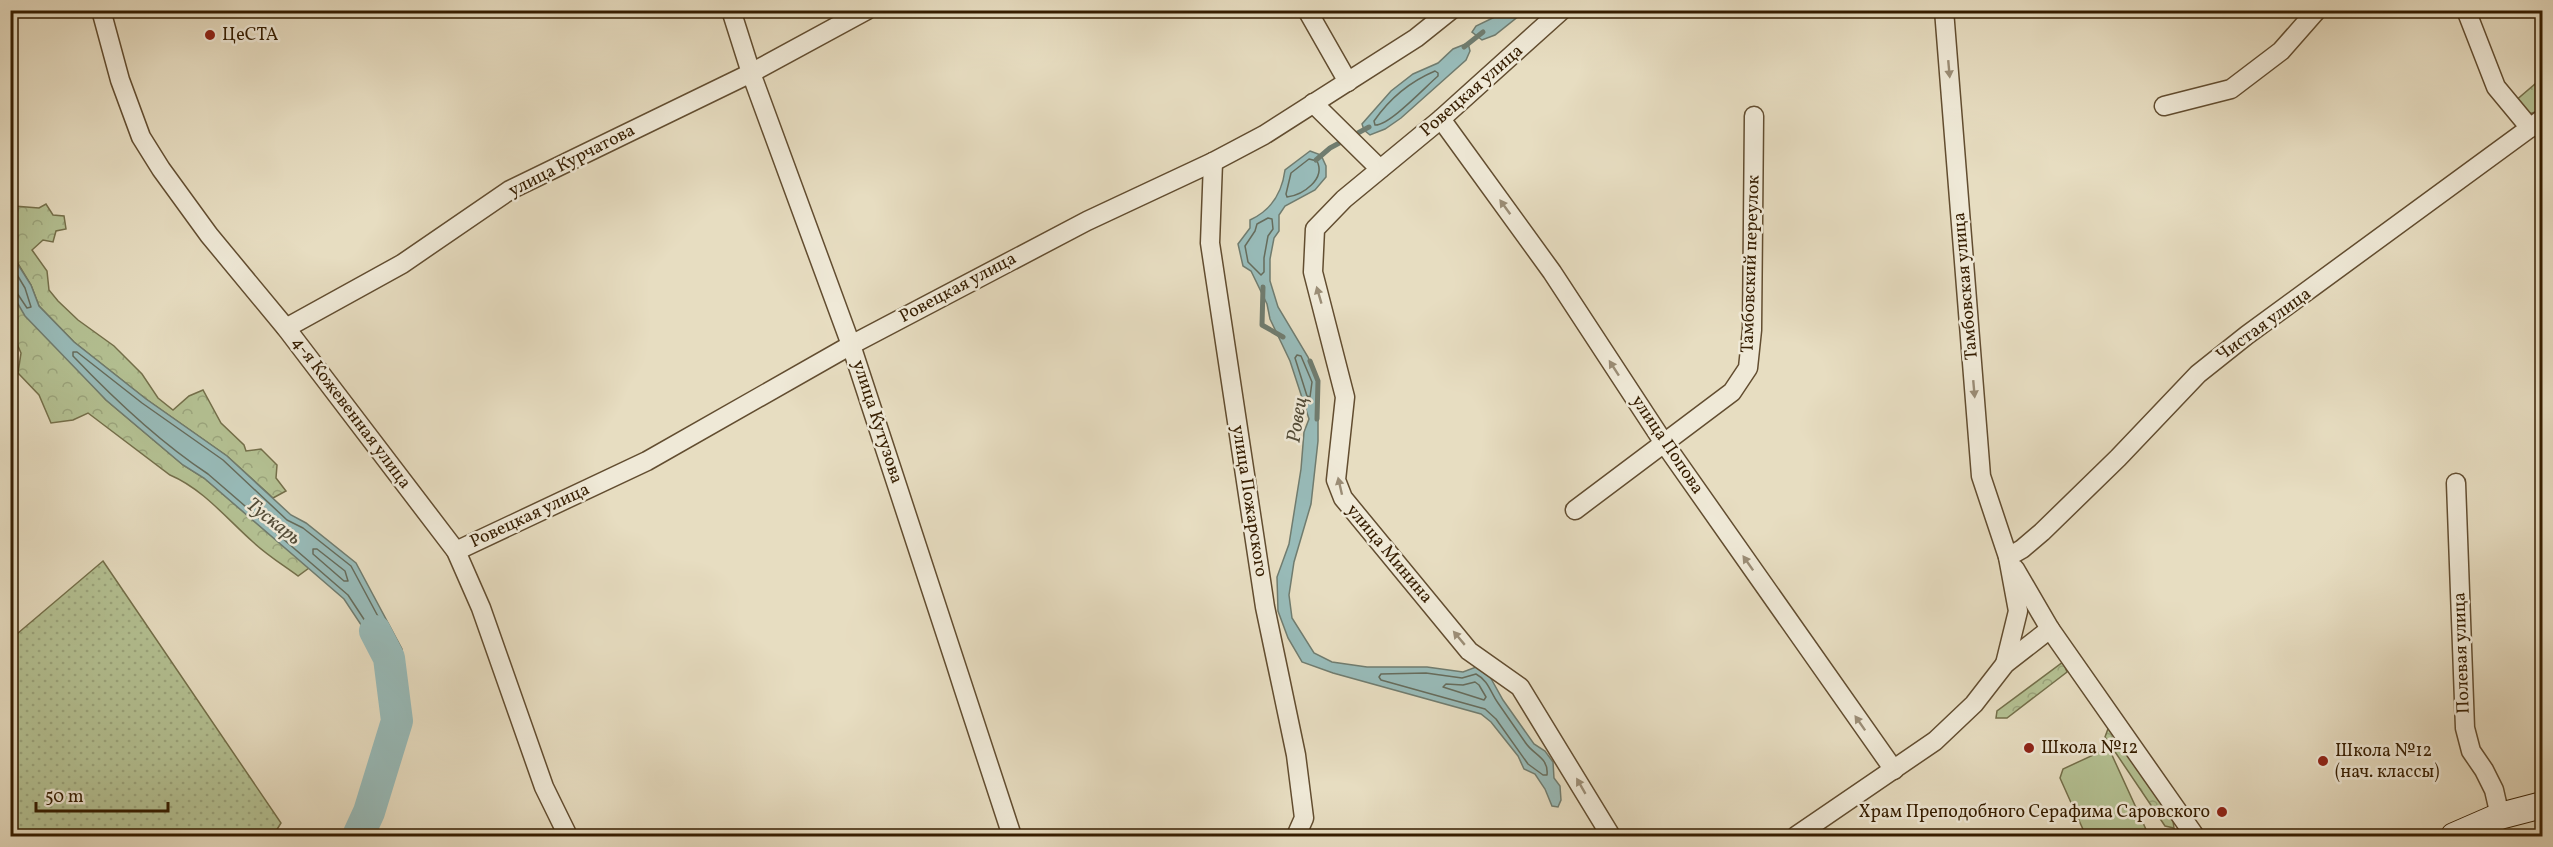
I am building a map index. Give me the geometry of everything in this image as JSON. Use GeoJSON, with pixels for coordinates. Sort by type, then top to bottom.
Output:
{"type":"FeatureCollection","features":[{"type":"Feature","properties":{"kind":"street","name":"4-я Кожевенная улица"},"geometry":{"type":"LineString","coordinates":[[101,10],[120,80],[141,137],[209,235],[286,328],[456,550],[481,608],[544,787],[568,837]]}},
{"type":"Feature","properties":{"kind":"street","name":"улица Кутузова"},"geometry":{"type":"LineString","coordinates":[[731,10],[751,73],[851,345],[1012,837]]}},
{"type":"Feature","properties":{"kind":"street","name":"улица Курчатова"},"geometry":{"type":"LineString","coordinates":[[286,328],[402,264],[510,190],[751,73],[867,10]]}},
{"type":"Feature","properties":{"kind":"street"},"geometry":{"type":"LineString","coordinates":[[1307,10],[1348,82]]}},
{"type":"Feature","properties":{"kind":"street","name":"Ровецкая улица"},"geometry":{"type":"LineString","coordinates":[[456,550],[647,461],[851,345],[1087,221],[1264,135],[1416,38],[1451,10]]}},
{"type":"Feature","properties":{"kind":"street","name":"Ровецкая улица"},"geometry":{"type":"LineString","coordinates":[[1380,170],[1441,119],[1562,10]]}},
{"type":"Feature","properties":{"kind":"street","name":"Тамбовская улица"},"geometry":{"type":"LineString","coordinates":[[1944,10],[1981,476],[2008,557],[2018,611],[2005,664]]}},
{"type":"Feature","properties":{"kind":"street"},"geometry":{"type":"LineString","coordinates":[[2164,106],[2231,88],[2281,51],[2317,10]]}},
{"type":"Feature","properties":{"kind":"street"},"geometry":{"type":"LineString","coordinates":[[2466,10],[2496,87],[2536,124]]}},
{"type":"Feature","properties":{"kind":"street"},"geometry":{"type":"LineString","coordinates":[[1313,103],[1380,170]]}},
{"type":"Feature","properties":{"kind":"street","name":"Тамбовский переулок"},"geometry":{"type":"LineString","coordinates":[[1575,510],[1732,392],[1748,368],[1752,330],[1754,116]]}},
{"type":"Feature","properties":{"kind":"street","name":"улица Попова"},"geometry":{"type":"LineString","coordinates":[[1441,119],[1552,272],[1664,443],[1894,770]]}},
{"type":"Feature","properties":{"kind":"street","name":"Чистая улица"},"geometry":{"type":"LineString","coordinates":[[2008,557],[2022,549],[2042,531],[2118,458],[2198,374],[2247,334],[2536,124]]}},
{"type":"Feature","properties":{"kind":"street","name":"улица Пожарского"},"geometry":{"type":"LineString","coordinates":[[1212,162],[1210,243],[1265,607],[1296,755],[1304,818],[1296,837]]}},
{"type":"Feature","properties":{"kind":"street","name":"улица Минина"},"geometry":{"type":"LineString","coordinates":[[1380,170],[1344,199],[1315,229],[1313,272],[1345,397],[1336,480],[1343,498],[1469,651],[1520,687],[1611,837]]}},
{"type":"Feature","properties":{"kind":"street","name":"Полевая улица"},"geometry":{"type":"LineString","coordinates":[[2456,483],[2465,728],[2470,751],[2484,770],[2494,790],[2500,816]]}},
{"type":"Feature","properties":{"kind":"street","name":"Тамбовская улица"},"geometry":{"type":"LineString","coordinates":[[2008,557],[2050,629],[2195,837]]}},
{"type":"Feature","properties":{"kind":"street","name":"Тамбовская улица"},"geometry":{"type":"LineString","coordinates":[[1796,837],[1935,741],[1974,704],[2005,664],[2050,629]]}},
{"type":"Feature","properties":{"kind":"street"},"geometry":{"type":"LineString","coordinates":[[2454,837],[2500,816],[2542,805]]}},
{"type":"Feature","properties":{"kind":"green space"},"geometry":{"type":"Polygon","coordinates":[[[2542,78],[2542,110],[2529,114],[2514,102],[2542,78]]]}},
{"type":"Feature","properties":{"kind":"green space"},"geometry":{"type":"Polygon","coordinates":[[[10,184],[17,196],[14,206],[39,208],[46,204],[53,215],[64,216],[66,229],[56,231],[53,242],[43,240],[32,250],[47,271],[49,290],[58,301],[78,320],[114,346],[142,374],[158,398],[173,410],[189,396],[203,390],[221,423],[244,445],[246,451],[261,449],[277,465],[276,478],[286,491],[273,498],[227,456],[146,399],[74,342],[39,306],[31,285],[11,252],[10,184]]]}},
{"type":"Feature","properties":{"kind":"green space"},"geometry":{"type":"Polygon","coordinates":[[[10,292],[106,400],[183,465],[204,478],[309,568],[298,576],[269,556],[204,496],[170,475],[88,413],[73,420],[51,423],[39,395],[18,373],[21,353],[11,330],[10,292]]]}},
{"type":"Feature","properties":{"kind":"green space"},"geometry":{"type":"Polygon","coordinates":[[[103,561],[281,823],[273,836],[11,836],[11,639],[103,561]]]}},
{"type":"Feature","properties":{"kind":"green space"},"geometry":{"type":"Polygon","coordinates":[[[2063,662],[2067,672],[2007,718],[1996,718],[1997,711],[2063,662]]]}},
{"type":"Feature","properties":{"kind":"green space"},"geometry":{"type":"Polygon","coordinates":[[[2109,726],[2172,814],[2174,828],[2165,826],[2105,737],[2109,726]]]}},
{"type":"Feature","properties":{"kind":"green space"},"geometry":{"type":"Polygon","coordinates":[[[2104,750],[2111,753],[2149,836],[2086,836],[2060,778],[2063,769],[2104,750]]]}},
{"type":"Feature","properties":{"kind":"water"},"geometry":{"type":"Polygon","coordinates":[[[1507,11],[1525,11],[1495,35],[1482,40],[1472,32],[1476,26],[1507,11]]]}},
{"type":"Feature","properties":{"kind":"water"},"geometry":{"type":"Polygon","coordinates":[[[1468,43],[1470,51],[1466,60],[1401,118],[1385,129],[1370,135],[1364,130],[1362,124],[1391,91],[1413,74],[1438,63],[1453,49],[1468,43]]]}},
{"type":"Feature","properties":{"kind":"water"},"geometry":{"type":"Polygon","coordinates":[[[1310,151],[1321,155],[1326,166],[1326,177],[1315,190],[1285,206],[1279,215],[1279,231],[1274,238],[1270,259],[1270,281],[1278,307],[1308,357],[1318,381],[1318,441],[1311,504],[1294,562],[1289,595],[1292,618],[1314,653],[1332,662],[1367,667],[1427,667],[1463,672],[1476,667],[1489,675],[1503,700],[1534,744],[1545,751],[1553,762],[1554,778],[1560,786],[1561,800],[1558,807],[1552,806],[1535,774],[1524,769],[1518,756],[1491,722],[1481,714],[1333,673],[1302,662],[1288,638],[1278,611],[1277,577],[1289,544],[1301,469],[1304,432],[1309,419],[1290,361],[1270,319],[1267,304],[1251,271],[1243,266],[1238,244],[1250,228],[1250,220],[1258,216],[1275,200],[1285,170],[1310,151]]]}},
{"type":"Feature","properties":{"kind":"water"},"geometry":{"type":"Polygon","coordinates":[[[10,252],[31,285],[39,306],[74,342],[146,399],[227,456],[291,515],[306,523],[356,563],[402,649],[409,704],[397,742],[389,749],[385,761],[393,777],[383,802],[367,794],[383,754],[396,708],[391,670],[344,599],[204,478],[183,465],[106,400],[25,316],[11,292],[10,252]]]}},
{"type":"Feature","properties":{"kind":"waterway","name":"Ровец"},"geometry":{"type":"LineString","coordinates":[[1464,47],[1483,32]]}},
{"type":"Feature","properties":{"kind":"waterway","name":"Ровец"},"geometry":{"type":"LineString","coordinates":[[1316,160],[1330,148],[1369,127]]}},
{"type":"Feature","properties":{"kind":"waterway","name":"Ровец"},"geometry":{"type":"LineString","coordinates":[[1263,287],[1262,325],[1283,337]]}},
{"type":"Feature","properties":{"kind":"waterway","name":"Ровец"},"geometry":{"type":"LineString","coordinates":[[1310,361],[1318,381],[1317,419]]}},
{"type":"Feature","properties":{"kind":"waterway","name":"Тускарь"},"geometry":{"type":"LineString","coordinates":[[358,836],[369,812],[397,721],[389,658],[375,631]]}},
{"type":"Feature","properties":{"kind":"place","name":"ЦеСТА"},"geometry":{"type":"Point","coordinates":[210,35]}},
{"type":"Feature","properties":{"kind":"place","name":"Школа №12"},"geometry":{"type":"Point","coordinates":[2029,748]}},
{"type":"Feature","properties":{"kind":"place","name":"Школа №12 (нач. классы)"},"geometry":{"type":"Point","coordinates":[2323,761]}},
{"type":"Feature","properties":{"kind":"place","name":"Храм Преподобного Серафима Саровского"},"geometry":{"type":"Point","coordinates":[2222,812]}}]}
